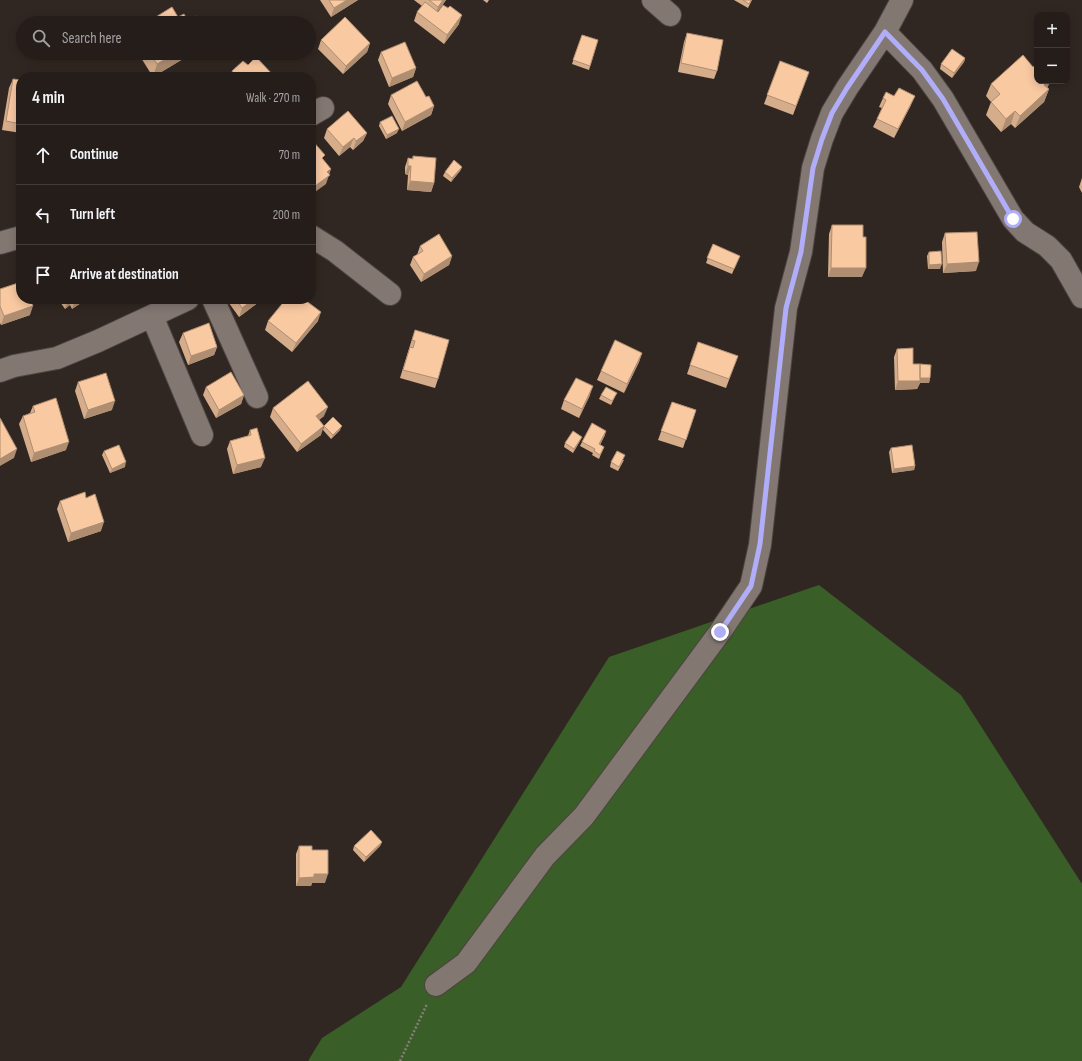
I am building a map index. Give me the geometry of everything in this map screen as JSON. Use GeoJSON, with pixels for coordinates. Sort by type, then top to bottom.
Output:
{"type":"FeatureCollection","features":[{"type":"Feature","properties":{"kind":"street"},"geometry":{"type":"LineString","coordinates":[[653,0],[670,14]]}},
{"type":"Feature","properties":{"kind":"street"},"geometry":{"type":"LineString","coordinates":[[436,985],[466,963],[545,856],[584,816],[720,632],[751,586],[760,544],[786,308],[801,252],[813,168],[832,113],[885,32],[902,0]]}},
{"type":"Feature","properties":{"kind":"street"},"geometry":{"type":"LineString","coordinates":[[885,32],[922,70],[943,99],[1013,219],[1025,232],[1047,246],[1060,260],[1082,296]]}},
{"type":"Feature","properties":{"kind":"street"},"geometry":{"type":"LineString","coordinates":[[0,243],[16,238]]}},
{"type":"Feature","properties":{"kind":"street"},"geometry":{"type":"LineString","coordinates":[[316,239],[335,251],[390,294]]}},
{"type":"Feature","properties":{"kind":"street"},"geometry":{"type":"LineString","coordinates":[[0,371],[57,358],[177,304]]}},
{"type":"Feature","properties":{"kind":"street"},"geometry":{"type":"LineString","coordinates":[[215,304],[257,398]]}},
{"type":"Feature","properties":{"kind":"street"},"geometry":{"type":"LineString","coordinates":[[152,316],[202,436]]}},
{"type":"Feature","properties":{"kind":"path"},"geometry":{"type":"LineString","coordinates":[[400,1061],[436,985]]}},
{"type":"Feature","properties":{"kind":"green space"},"geometry":{"type":"Polygon","coordinates":[[[819,585],[961,695],[1082,884],[1082,1061],[308,1061],[322,1038],[401,987],[609,657],[819,585]]]}},
{"type":"Feature","properties":{"kind":"building"},"geometry":{"type":"Polygon","coordinates":[[[329,0],[347,0],[334,8],[329,0]]]}},
{"type":"Feature","properties":{"kind":"building"},"geometry":{"type":"Polygon","coordinates":[[[429,0],[443,0],[438,7],[429,0]]]}},
{"type":"Feature","properties":{"kind":"building"},"geometry":{"type":"Polygon","coordinates":[[[743,0],[751,0],[749,4],[743,0]]]}},
{"type":"Feature","properties":{"kind":"building"},"geometry":{"type":"Polygon","coordinates":[[[425,2],[438,12],[443,5],[448,8],[450,6],[462,15],[447,35],[417,12],[425,2]]]}},
{"type":"Feature","properties":{"kind":"building"},"geometry":{"type":"Polygon","coordinates":[[[172,7],[177,16],[157,16],[172,7]]]}},
{"type":"Feature","properties":{"kind":"building"},"geometry":{"type":"Polygon","coordinates":[[[345,17],[370,43],[346,66],[321,40],[345,17]]]}},
{"type":"Feature","properties":{"kind":"building"},"geometry":{"type":"Polygon","coordinates":[[[687,33],[723,40],[717,71],[681,63],[687,33]]]}},
{"type":"Feature","properties":{"kind":"building"},"geometry":{"type":"Polygon","coordinates":[[[582,35],[598,40],[590,66],[573,60],[582,35]]]}},
{"type":"Feature","properties":{"kind":"building"},"geometry":{"type":"Polygon","coordinates":[[[405,42],[416,68],[392,78],[381,52],[405,42]]]}},
{"type":"Feature","properties":{"kind":"building"},"geometry":{"type":"Polygon","coordinates":[[[952,49],[965,58],[954,73],[941,64],[952,49]]]}},
{"type":"Feature","properties":{"kind":"building"},"geometry":{"type":"Polygon","coordinates":[[[1023,55],[1033,67],[1034,66],[1034,84],[1045,84],[1044,85],[1049,89],[1020,116],[1015,111],[1006,119],[991,102],[1000,94],[991,84],[1023,55]]]}},
{"type":"Feature","properties":{"kind":"building"},"geometry":{"type":"Polygon","coordinates":[[[154,60],[164,60],[157,64],[154,60]]]}},
{"type":"Feature","properties":{"kind":"building"},"geometry":{"type":"Polygon","coordinates":[[[253,60],[259,60],[270,72],[232,71],[243,61],[248,65],[253,60]]]}},
{"type":"Feature","properties":{"kind":"building"},"geometry":{"type":"Polygon","coordinates":[[[780,61],[809,72],[796,106],[767,95],[780,61]]]}},
{"type":"Feature","properties":{"kind":"building"},"geometry":{"type":"Polygon","coordinates":[[[13,79],[16,79],[16,123],[6,121],[13,79]]]}},
{"type":"Feature","properties":{"kind":"building"},"geometry":{"type":"Polygon","coordinates":[[[417,81],[426,97],[429,96],[434,106],[405,122],[391,95],[417,81]]]}},
{"type":"Feature","properties":{"kind":"building"},"geometry":{"type":"Polygon","coordinates":[[[899,88],[915,96],[898,129],[877,119],[886,100],[883,98],[886,92],[894,96],[899,88]]]}},
{"type":"Feature","properties":{"kind":"building"},"geometry":{"type":"Polygon","coordinates":[[[348,111],[367,133],[356,141],[354,138],[343,147],[327,129],[348,111]]]}},
{"type":"Feature","properties":{"kind":"building"},"geometry":{"type":"Polygon","coordinates":[[[392,116],[399,129],[387,135],[380,122],[392,116]]]}},
{"type":"Feature","properties":{"kind":"building"},"geometry":{"type":"Polygon","coordinates":[[[316,145],[325,155],[322,158],[331,169],[327,172],[330,175],[316,185],[316,145]]]}},
{"type":"Feature","properties":{"kind":"building"},"geometry":{"type":"Polygon","coordinates":[[[413,156],[436,158],[434,183],[410,181],[411,166],[408,166],[408,158],[413,159],[413,156]]]}},
{"type":"Feature","properties":{"kind":"building"},"geometry":{"type":"Polygon","coordinates":[[[454,160],[462,167],[452,178],[445,172],[454,160]]]}},
{"type":"Feature","properties":{"kind":"building"},"geometry":{"type":"Polygon","coordinates":[[[832,225],[863,225],[863,237],[866,237],[866,268],[831,268],[832,225]]]}},
{"type":"Feature","properties":{"kind":"building"},"geometry":{"type":"Polygon","coordinates":[[[977,232],[979,262],[947,264],[945,233],[977,232]]]}},
{"type":"Feature","properties":{"kind":"building"},"geometry":{"type":"Polygon","coordinates":[[[439,234],[452,256],[424,274],[413,257],[423,251],[420,246],[439,234]]]}},
{"type":"Feature","properties":{"kind":"building"},"geometry":{"type":"Polygon","coordinates":[[[713,244],[740,256],[734,269],[707,258],[713,244]]]}},
{"type":"Feature","properties":{"kind":"building"},"geometry":{"type":"Polygon","coordinates":[[[941,251],[942,264],[929,265],[929,252],[941,251]]]}},
{"type":"Feature","properties":{"kind":"building"},"geometry":{"type":"Polygon","coordinates":[[[16,284],[16,304],[32,304],[33,306],[4,316],[0,306],[0,289],[16,284]]]}},
{"type":"Feature","properties":{"kind":"building"},"geometry":{"type":"Polygon","coordinates":[[[239,304],[247,304],[242,308],[239,304]]]}},
{"type":"Feature","properties":{"kind":"building"},"geometry":{"type":"Polygon","coordinates":[[[282,304],[310,304],[321,312],[296,343],[268,321],[282,304]]]}},
{"type":"Feature","properties":{"kind":"building"},"geometry":{"type":"Polygon","coordinates":[[[209,323],[217,347],[191,356],[183,333],[209,323]]]}},
{"type":"Feature","properties":{"kind":"building"},"geometry":{"type":"Polygon","coordinates":[[[415,330],[449,340],[438,379],[403,370],[410,347],[413,348],[415,341],[412,340],[415,330]]]}},
{"type":"Feature","properties":{"kind":"building"},"geometry":{"type":"Polygon","coordinates":[[[615,340],[642,353],[627,384],[601,371],[615,340]]]}},
{"type":"Feature","properties":{"kind":"building"},"geometry":{"type":"Polygon","coordinates":[[[698,342],[738,356],[729,379],[690,365],[698,342]]]}},
{"type":"Feature","properties":{"kind":"building"},"geometry":{"type":"Polygon","coordinates":[[[913,348],[913,364],[920,364],[920,381],[898,381],[897,349],[913,348]]]}},
{"type":"Feature","properties":{"kind":"building"},"geometry":{"type":"Polygon","coordinates":[[[920,364],[931,365],[930,378],[920,378],[920,364]]]}},
{"type":"Feature","properties":{"kind":"building"},"geometry":{"type":"Polygon","coordinates":[[[231,372],[244,395],[219,410],[206,387],[231,372]]]}},
{"type":"Feature","properties":{"kind":"building"},"geometry":{"type":"Polygon","coordinates":[[[106,373],[115,401],[88,410],[78,382],[106,373]]]}},
{"type":"Feature","properties":{"kind":"building"},"geometry":{"type":"Polygon","coordinates":[[[576,378],[593,386],[582,409],[564,400],[576,378]]]}},
{"type":"Feature","properties":{"kind":"building"},"geometry":{"type":"Polygon","coordinates":[[[308,381],[328,407],[316,416],[324,426],[301,444],[273,408],[308,381]]]}},
{"type":"Feature","properties":{"kind":"building"},"geometry":{"type":"Polygon","coordinates":[[[606,387],[617,393],[612,401],[601,395],[606,387]]]}},
{"type":"Feature","properties":{"kind":"building"},"geometry":{"type":"Polygon","coordinates":[[[56,398],[69,442],[34,453],[23,416],[35,412],[33,406],[56,398]]]}},
{"type":"Feature","properties":{"kind":"building"},"geometry":{"type":"Polygon","coordinates":[[[672,402],[696,410],[686,440],[661,431],[672,402]]]}},
{"type":"Feature","properties":{"kind":"building"},"geometry":{"type":"Polygon","coordinates":[[[333,417],[342,426],[333,435],[324,426],[333,417]]]}},
{"type":"Feature","properties":{"kind":"building"},"geometry":{"type":"Polygon","coordinates":[[[0,418],[17,449],[0,459],[0,418]]]}},
{"type":"Feature","properties":{"kind":"building"},"geometry":{"type":"Polygon","coordinates":[[[592,423],[606,431],[599,444],[604,447],[600,455],[594,451],[595,449],[582,442],[592,423]]]}},
{"type":"Feature","properties":{"kind":"building"},"geometry":{"type":"Polygon","coordinates":[[[257,428],[265,458],[237,465],[230,441],[251,435],[250,430],[257,428]]]}},
{"type":"Feature","properties":{"kind":"building"},"geometry":{"type":"Polygon","coordinates":[[[573,431],[582,437],[574,449],[565,443],[573,431]]]}},
{"type":"Feature","properties":{"kind":"building"},"geometry":{"type":"Polygon","coordinates":[[[119,445],[126,462],[112,469],[104,451],[119,445]]]}},
{"type":"Feature","properties":{"kind":"building"},"geometry":{"type":"Polygon","coordinates":[[[912,445],[915,466],[894,469],[891,448],[912,445]]]}},
{"type":"Feature","properties":{"kind":"building"},"geometry":{"type":"Polygon","coordinates":[[[617,451],[625,455],[619,467],[611,462],[617,451]]]}},
{"type":"Feature","properties":{"kind":"building"},"geometry":{"type":"Polygon","coordinates":[[[85,492],[86,498],[95,494],[104,522],[71,533],[60,501],[85,492]]]}},
{"type":"Feature","properties":{"kind":"building"},"geometry":{"type":"Polygon","coordinates":[[[371,830],[382,842],[366,857],[354,846],[371,830]]]}},
{"type":"Feature","properties":{"kind":"building"},"geometry":{"type":"Polygon","coordinates":[[[299,846],[312,846],[312,850],[328,850],[328,874],[314,874],[314,877],[299,878],[299,846]]]}},
{"type":"Feature","properties":{"kind":"route"},"geometry":{"type":"LineString","coordinates":[[720,632],[751,586],[760,544],[777,403],[786,308],[801,252],[813,168],[832,113],[885,32],[922,70],[943,99],[1013,219]]}}]}
